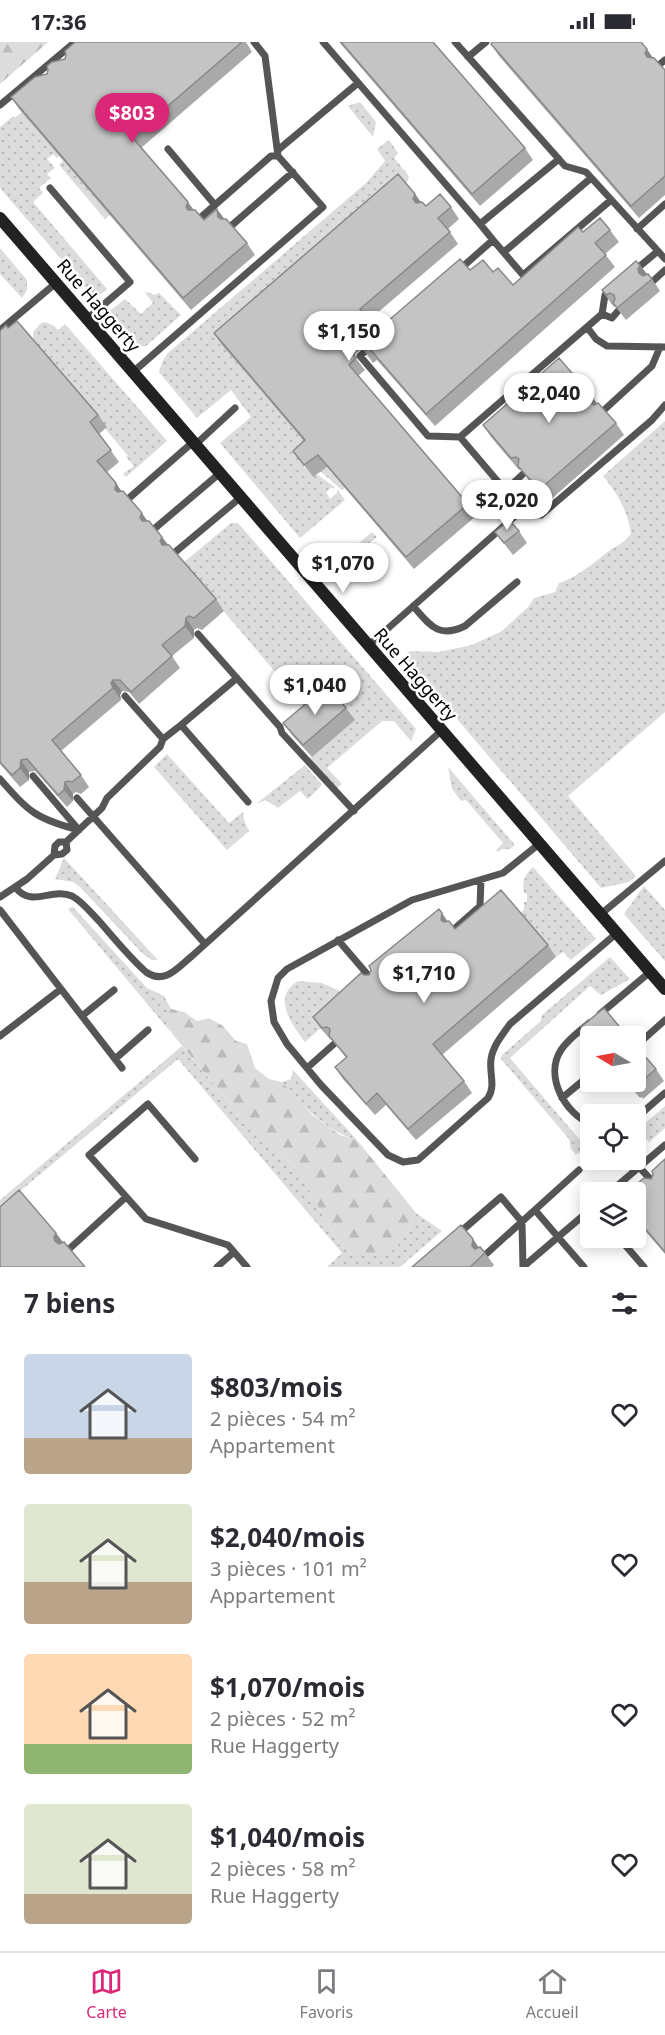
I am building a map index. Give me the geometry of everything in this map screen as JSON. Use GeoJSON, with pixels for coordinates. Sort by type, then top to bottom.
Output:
{"type":"FeatureCollection","features":[{"type":"Feature","properties":{"kind":"street","name":"Rue Haggerty"},"geometry":{"type":"LineString","coordinates":[[0,218],[665,989]]}},
{"type":"Feature","properties":{"kind":"lane"},"geometry":{"type":"LineString","coordinates":[[0,105],[75,42]]}},
{"type":"Feature","properties":{"kind":"lane"},"geometry":{"type":"LineString","coordinates":[[133,372],[323,207],[278,153],[266,56],[254,42]]}},
{"type":"Feature","properties":{"kind":"lane"},"geometry":{"type":"LineString","coordinates":[[323,42],[523,275],[611,200]]}},
{"type":"Feature","properties":{"kind":"lane"},"geometry":{"type":"LineString","coordinates":[[455,42],[565,166],[586,172],[665,260]]}},
{"type":"Feature","properties":{"kind":"lane"},"geometry":{"type":"LineString","coordinates":[[468,57],[486,42]]}},
{"type":"Feature","properties":{"kind":"lane"},"geometry":{"type":"LineString","coordinates":[[40,71],[59,68]]}},
{"type":"Feature","properties":{"kind":"lane"},"geometry":{"type":"LineString","coordinates":[[22,86],[41,83]]}},
{"type":"Feature","properties":{"kind":"lane"},"geometry":{"type":"LineString","coordinates":[[200,218],[358,83]]}},
{"type":"Feature","properties":{"kind":"lane"},"geometry":{"type":"LineString","coordinates":[[168,148],[215,205]]}},
{"type":"Feature","properties":{"kind":"lane"},"geometry":{"type":"LineString","coordinates":[[480,224],[559,159]]}},
{"type":"Feature","properties":{"kind":"lane"},"geometry":{"type":"LineString","coordinates":[[231,226],[293,172]]}},
{"type":"Feature","properties":{"kind":"lane"},"geometry":{"type":"LineString","coordinates":[[504,252],[591,178]]}},
{"type":"Feature","properties":{"kind":"lane"},"geometry":{"type":"LineString","coordinates":[[50,188],[130,282],[87,318]]}},
{"type":"Feature","properties":{"kind":"lane"},"geometry":{"type":"LineString","coordinates":[[442,197],[450,190]]}},
{"type":"Feature","properties":{"kind":"lane"},"geometry":{"type":"LineString","coordinates":[[638,229],[665,204]]}},
{"type":"Feature","properties":{"kind":"lane"},"geometry":{"type":"LineString","coordinates":[[458,271],[493,240]]}},
{"type":"Feature","properties":{"kind":"lane"},"geometry":{"type":"LineString","coordinates":[[631,273],[658,251]]}},
{"type":"Feature","properties":{"kind":"lane"},"geometry":{"type":"LineString","coordinates":[[652,282],[665,270]]}},
{"type":"Feature","properties":{"kind":"lane"},"geometry":{"type":"LineString","coordinates":[[0,330],[56,283]]}},
{"type":"Feature","properties":{"kind":"lane"},"geometry":{"type":"LineString","coordinates":[[378,340],[360,356],[428,436],[460,437],[602,314],[605,295],[614,288]]}},
{"type":"Feature","properties":{"kind":"lane"},"geometry":{"type":"LineString","coordinates":[[602,314],[612,318],[618,311]]}},
{"type":"Feature","properties":{"kind":"lane"},"geometry":{"type":"LineString","coordinates":[[587,327],[596,339],[607,346],[662,347],[652,366],[603,411]]}},
{"type":"Feature","properties":{"kind":"lane"},"geometry":{"type":"LineString","coordinates":[[460,437],[522,510],[541,515],[652,420],[665,405]]}},
{"type":"Feature","properties":{"kind":"lane"},"geometry":{"type":"LineString","coordinates":[[128,499],[235,408]]}},
{"type":"Feature","properties":{"kind":"lane"},"geometry":{"type":"LineString","coordinates":[[154,529],[219,473]]}},
{"type":"Feature","properties":{"kind":"lane"},"geometry":{"type":"LineString","coordinates":[[506,490],[523,474]]}},
{"type":"Feature","properties":{"kind":"lane"},"geometry":{"type":"LineString","coordinates":[[174,553],[241,497]]}},
{"type":"Feature","properties":{"kind":"lane"},"geometry":{"type":"LineString","coordinates":[[368,646],[522,510]]}},
{"type":"Feature","properties":{"kind":"lane"},"geometry":{"type":"LineString","coordinates":[[413,606],[436,629],[445,632],[455,631],[465,626],[518,582]]}},
{"type":"Feature","properties":{"kind":"lane"},"geometry":{"type":"LineString","coordinates":[[198,634],[354,811]]}},
{"type":"Feature","properties":{"kind":"lane"},"geometry":{"type":"LineString","coordinates":[[0,897],[16,888],[54,855],[62,854],[67,850],[66,842],[102,808],[107,798],[160,747],[163,739],[237,678]]}},
{"type":"Feature","properties":{"kind":"lane"},"geometry":{"type":"LineString","coordinates":[[125,696],[163,739]]}},
{"type":"Feature","properties":{"kind":"lane"},"geometry":{"type":"LineString","coordinates":[[181,725],[248,802]]}},
{"type":"Feature","properties":{"kind":"lane"},"geometry":{"type":"LineString","coordinates":[[16,888],[20,893],[31,898],[61,893],[78,900],[140,967],[155,978],[161,978],[174,971],[205,944],[441,731]]}},
{"type":"Feature","properties":{"kind":"lane"},"geometry":{"type":"LineString","coordinates":[[33,776],[79,830]]}},
{"type":"Feature","properties":{"kind":"lane"},"geometry":{"type":"LineString","coordinates":[[0,779],[35,815],[54,824],[79,830]]}},
{"type":"Feature","properties":{"kind":"lane"},"geometry":{"type":"LineString","coordinates":[[77,798],[92,818],[205,944]]}},
{"type":"Feature","properties":{"kind":"lane"},"geometry":{"type":"LineString","coordinates":[[538,844],[503,873],[412,900],[287,969],[278,978],[273,988],[271,1001],[274,1022],[287,1044],[307,1068],[388,1155],[403,1162],[418,1160],[489,1098],[492,1088],[492,1056],[502,1034],[510,1024],[617,933]]}},
{"type":"Feature","properties":{"kind":"lane"},"geometry":{"type":"LineString","coordinates":[[601,914],[663,866]]}},
{"type":"Feature","properties":{"kind":"lane"},"geometry":{"type":"LineString","coordinates":[[454,929],[480,906],[481,880]]}},
{"type":"Feature","properties":{"kind":"lane"},"geometry":{"type":"LineString","coordinates":[[0,909],[122,1068]]}},
{"type":"Feature","properties":{"kind":"lane"},"geometry":{"type":"LineString","coordinates":[[338,940],[374,982]]}},
{"type":"Feature","properties":{"kind":"lane"},"geometry":{"type":"LineString","coordinates":[[580,1119],[562,1098],[555,1074],[560,1052],[567,1042],[650,972]]}},
{"type":"Feature","properties":{"kind":"lane"},"geometry":{"type":"LineString","coordinates":[[0,1036],[61,989]]}},
{"type":"Feature","properties":{"kind":"lane"},"geometry":{"type":"LineString","coordinates":[[82,1016],[114,990]]}},
{"type":"Feature","properties":{"kind":"lane"},"geometry":{"type":"LineString","coordinates":[[646,1038],[664,1024]]}},
{"type":"Feature","properties":{"kind":"lane"},"geometry":{"type":"LineString","coordinates":[[115,1059],[148,1030]]}},
{"type":"Feature","properties":{"kind":"lane"},"geometry":{"type":"LineString","coordinates":[[307,1068],[334,1044]]}},
{"type":"Feature","properties":{"kind":"lane"},"geometry":{"type":"LineString","coordinates":[[562,1098],[580,1083]]}},
{"type":"Feature","properties":{"kind":"lane"},"geometry":{"type":"LineString","coordinates":[[646,1109],[665,1093]]}},
{"type":"Feature","properties":{"kind":"lane"},"geometry":{"type":"LineString","coordinates":[[195,1159],[148,1104],[89,1155],[146,1219],[228,1245],[247,1267]]}},
{"type":"Feature","properties":{"kind":"lane"},"geometry":{"type":"LineString","coordinates":[[646,1161],[665,1145]]}},
{"type":"Feature","properties":{"kind":"lane"},"geometry":{"type":"LineString","coordinates":[[485,1255],[579,1170]]}},
{"type":"Feature","properties":{"kind":"lane"},"geometry":{"type":"LineString","coordinates":[[622,1182],[636,1170]]}},
{"type":"Feature","properties":{"kind":"lane"},"geometry":{"type":"LineString","coordinates":[[642,1170],[656,1186]]}},
{"type":"Feature","properties":{"kind":"lane"},"geometry":{"type":"LineString","coordinates":[[68,1250],[126,1197]]}},
{"type":"Feature","properties":{"kind":"lane"},"geometry":{"type":"LineString","coordinates":[[450,1241],[501,1197],[522,1222],[523,1267]]}},
{"type":"Feature","properties":{"kind":"lane"},"geometry":{"type":"LineString","coordinates":[[535,1210],[584,1267]]}},
{"type":"Feature","properties":{"kind":"lane"},"geometry":{"type":"LineString","coordinates":[[523,1267],[580,1218]]}},
{"type":"Feature","properties":{"kind":"lane"},"geometry":{"type":"LineString","coordinates":[[628,1248],[644,1267]]}},
{"type":"Feature","properties":{"kind":"lane"},"geometry":{"type":"LineString","coordinates":[[217,1267],[234,1252]]}},
{"type":"Feature","properties":{"kind":"green space"},"geometry":{"type":"Polygon","coordinates":[[[0,42],[48,42],[0,84],[0,42]]]}},
{"type":"Feature","properties":{"kind":"green space"},"geometry":{"type":"Polygon","coordinates":[[[360,102],[376,122],[373,137],[348,106],[360,102]]]}},
{"type":"Feature","properties":{"kind":"green space"},"geometry":{"type":"Polygon","coordinates":[[[22,112],[59,156],[57,158],[53,154],[47,159],[55,168],[47,174],[51,178],[39,188],[43,193],[33,202],[107,289],[98,296],[93,296],[0,188],[0,127],[22,112]]]}},
{"type":"Feature","properties":{"kind":"green space"},"geometry":{"type":"Polygon","coordinates":[[[389,140],[398,153],[394,158],[409,176],[406,186],[222,345],[345,488],[342,490],[320,471],[301,463],[313,477],[316,474],[335,487],[326,492],[330,499],[337,493],[337,489],[345,500],[300,538],[220,443],[251,417],[231,390],[197,418],[159,372],[168,353],[366,183],[385,161],[377,149],[389,140]]]}},
{"type":"Feature","properties":{"kind":"green space"},"geometry":{"type":"Polygon","coordinates":[[[63,161],[110,215],[105,219],[59,165],[63,161]]]}},
{"type":"Feature","properties":{"kind":"green space"},"geometry":{"type":"Polygon","coordinates":[[[0,248],[27,280],[27,290],[22,298],[0,274],[0,248]]]}},
{"type":"Feature","properties":{"kind":"green space"},"geometry":{"type":"Polygon","coordinates":[[[145,292],[154,295],[159,293],[181,315],[146,346],[137,347],[109,315],[111,310],[125,299],[141,314],[153,303],[145,292]]]}},
{"type":"Feature","properties":{"kind":"green space"},"geometry":{"type":"Polygon","coordinates":[[[44,322],[53,325],[58,330],[65,324],[167,441],[126,477],[123,474],[134,466],[126,457],[128,456],[34,343],[33,332],[44,322]]]}},
{"type":"Feature","properties":{"kind":"green space"},"geometry":{"type":"Polygon","coordinates":[[[665,421],[665,712],[568,796],[636,876],[629,882],[601,888],[406,659],[407,653],[411,651],[439,652],[472,645],[502,631],[529,606],[534,598],[555,592],[559,583],[579,573],[621,544],[631,533],[627,517],[617,496],[603,476],[665,421]]]}},
{"type":"Feature","properties":{"kind":"green space"},"geometry":{"type":"Polygon","coordinates":[[[231,523],[238,523],[416,729],[411,741],[394,721],[382,721],[327,768],[342,784],[337,788],[310,758],[354,720],[313,717],[183,563],[231,523]]]}},
{"type":"Feature","properties":{"kind":"green space"},"geometry":{"type":"Polygon","coordinates":[[[372,532],[377,537],[332,574],[328,569],[372,532]]]}},
{"type":"Feature","properties":{"kind":"green space"},"geometry":{"type":"Polygon","coordinates":[[[167,754],[229,823],[243,812],[249,831],[227,850],[154,767],[167,754]]]}},
{"type":"Feature","properties":{"kind":"green space"},"geometry":{"type":"Polygon","coordinates":[[[305,765],[322,785],[308,799],[300,791],[278,808],[266,800],[256,804],[305,765]]]}},
{"type":"Feature","properties":{"kind":"green space"},"geometry":{"type":"Polygon","coordinates":[[[448,767],[515,845],[510,849],[502,849],[498,852],[496,850],[503,843],[466,800],[461,801],[452,789],[448,767]]]}},
{"type":"Feature","properties":{"kind":"green space"},"geometry":{"type":"Polygon","coordinates":[[[64,858],[158,960],[152,960],[143,954],[80,887],[73,882],[55,879],[64,858]]]}},
{"type":"Feature","properties":{"kind":"green space"},"geometry":{"type":"Polygon","coordinates":[[[533,867],[596,939],[571,960],[563,952],[556,957],[520,914],[524,909],[524,902],[527,902],[527,894],[523,889],[524,879],[533,867]]]}},
{"type":"Feature","properties":{"kind":"green space"},"geometry":{"type":"Polygon","coordinates":[[[644,886],[665,910],[665,961],[624,914],[644,886]]]}},
{"type":"Feature","properties":{"kind":"green space"},"geometry":{"type":"Polygon","coordinates":[[[73,907],[147,988],[164,996],[171,1009],[167,1023],[174,1036],[68,909],[73,907]]]}},
{"type":"Feature","properties":{"kind":"green space"},"geometry":{"type":"Polygon","coordinates":[[[610,957],[630,979],[601,995],[590,986],[510,1058],[580,1140],[580,1152],[576,1155],[571,1149],[569,1139],[501,1059],[502,1055],[541,1021],[542,1015],[610,957]]]}},
{"type":"Feature","properties":{"kind":"green space"},"geometry":{"type":"Polygon","coordinates":[[[298,981],[322,983],[355,998],[305,1042],[290,1019],[285,1003],[290,988],[298,981]]]}},
{"type":"Feature","properties":{"kind":"green space"},"geometry":{"type":"Polygon","coordinates":[[[171,1009],[184,1012],[197,1021],[209,1018],[223,1026],[236,1041],[247,1044],[255,1068],[269,1079],[282,1082],[313,1116],[340,1135],[357,1140],[416,1213],[406,1234],[395,1249],[377,1256],[363,1256],[340,1245],[298,1170],[243,1119],[174,1036],[166,1017],[171,1009]]]}},
{"type":"Feature","properties":{"kind":"green space"},"geometry":{"type":"Polygon","coordinates":[[[182,1046],[243,1119],[298,1170],[340,1245],[406,1234],[416,1213],[442,1231],[400,1267],[327,1267],[342,1253],[178,1059],[19,1192],[0,1226],[0,1200],[182,1046]]]}},
{"type":"Feature","properties":{"kind":"green space"},"geometry":{"type":"Polygon","coordinates":[[[293,1070],[357,1140],[325,1124],[298,1100],[282,1082],[291,1079],[293,1070]]]}},
{"type":"Feature","properties":{"kind":"green space"},"geometry":{"type":"Polygon","coordinates":[[[665,1106],[665,1128],[649,1142],[646,1140],[646,1122],[665,1106]]]}},
{"type":"Feature","properties":{"kind":"building"},"geometry":{"type":"Polygon","coordinates":[[[75,42],[242,42],[132,137],[188,202],[186,207],[188,210],[195,210],[204,220],[217,209],[218,217],[226,219],[247,243],[183,298],[11,97],[35,77],[47,74],[47,66],[52,62],[65,59],[65,51],[75,42]]]}},
{"type":"Feature","properties":{"kind":"building"},"geometry":{"type":"Polygon","coordinates":[[[341,42],[433,42],[525,148],[472,194],[341,42]]]}},
{"type":"Feature","properties":{"kind":"building"},"geometry":{"type":"Polygon","coordinates":[[[493,42],[641,42],[647,49],[645,53],[647,57],[654,58],[665,70],[665,176],[631,206],[491,44],[493,42]]]}},
{"type":"Feature","properties":{"kind":"building"},"geometry":{"type":"Polygon","coordinates":[[[398,174],[415,194],[413,199],[416,203],[422,202],[426,206],[440,194],[451,207],[438,218],[450,232],[360,309],[370,321],[347,342],[347,347],[356,358],[349,365],[468,504],[406,557],[318,455],[304,465],[293,451],[305,440],[214,333],[398,174]]]}},
{"type":"Feature","properties":{"kind":"building"},"geometry":{"type":"Polygon","coordinates":[[[600,218],[610,230],[595,243],[606,255],[426,414],[369,348],[365,351],[360,345],[460,259],[470,270],[483,260],[493,272],[498,268],[513,285],[578,227],[583,232],[600,218]]]}},
{"type":"Feature","properties":{"kind":"building"},"geometry":{"type":"Polygon","coordinates":[[[636,261],[640,265],[639,273],[643,276],[648,274],[652,279],[617,308],[613,303],[614,295],[610,293],[606,295],[602,290],[636,261]]]}},
{"type":"Feature","properties":{"kind":"building"},"geometry":{"type":"Polygon","coordinates":[[[17,321],[98,415],[90,422],[111,450],[97,461],[116,483],[115,490],[123,491],[142,513],[140,517],[142,521],[149,521],[162,537],[160,541],[162,545],[169,545],[216,599],[194,618],[189,616],[186,618],[185,626],[162,645],[172,656],[131,692],[120,680],[113,680],[111,683],[113,688],[52,740],[81,775],[72,782],[65,782],[64,790],[58,795],[27,759],[21,760],[20,768],[12,775],[0,762],[0,331],[6,325],[8,328],[17,321]]]}},
{"type":"Feature","properties":{"kind":"building"},"geometry":{"type":"Polygon","coordinates":[[[559,358],[591,395],[590,402],[594,405],[598,403],[616,423],[539,490],[518,466],[519,459],[511,458],[483,425],[559,358]]]}},
{"type":"Feature","properties":{"kind":"building"},"geometry":{"type":"Polygon","coordinates":[[[509,520],[519,531],[504,543],[495,532],[509,520]]]}},
{"type":"Feature","properties":{"kind":"building"},"geometry":{"type":"Polygon","coordinates":[[[327,686],[346,708],[303,745],[283,723],[327,686]]]}},
{"type":"Feature","properties":{"kind":"building"},"geometry":{"type":"Polygon","coordinates":[[[501,890],[548,945],[433,1044],[464,1081],[408,1129],[377,1093],[366,1104],[335,1067],[347,1057],[329,1036],[330,1029],[322,1028],[313,1017],[361,973],[369,975],[371,970],[369,966],[439,909],[442,913],[441,920],[449,921],[455,929],[501,890]]]}},
{"type":"Feature","properties":{"kind":"building"},"geometry":{"type":"Polygon","coordinates":[[[604,1008],[619,1026],[582,1026],[604,1008]]]}},
{"type":"Feature","properties":{"kind":"building"},"geometry":{"type":"Polygon","coordinates":[[[646,1058],[656,1069],[646,1078],[646,1058]]]}},
{"type":"Feature","properties":{"kind":"building"},"geometry":{"type":"Polygon","coordinates":[[[665,1159],[665,1252],[646,1230],[646,1182],[639,1182],[644,1178],[651,1179],[652,1171],[665,1159]]]}},
{"type":"Feature","properties":{"kind":"building"},"geometry":{"type":"Polygon","coordinates":[[[19,1190],[56,1233],[55,1241],[59,1244],[64,1242],[85,1267],[0,1267],[0,1207],[19,1190]]]}},
{"type":"Feature","properties":{"kind":"building"},"geometry":{"type":"Polygon","coordinates":[[[461,1225],[473,1239],[472,1246],[475,1249],[480,1247],[485,1253],[470,1267],[412,1267],[461,1225]]]}}]}
